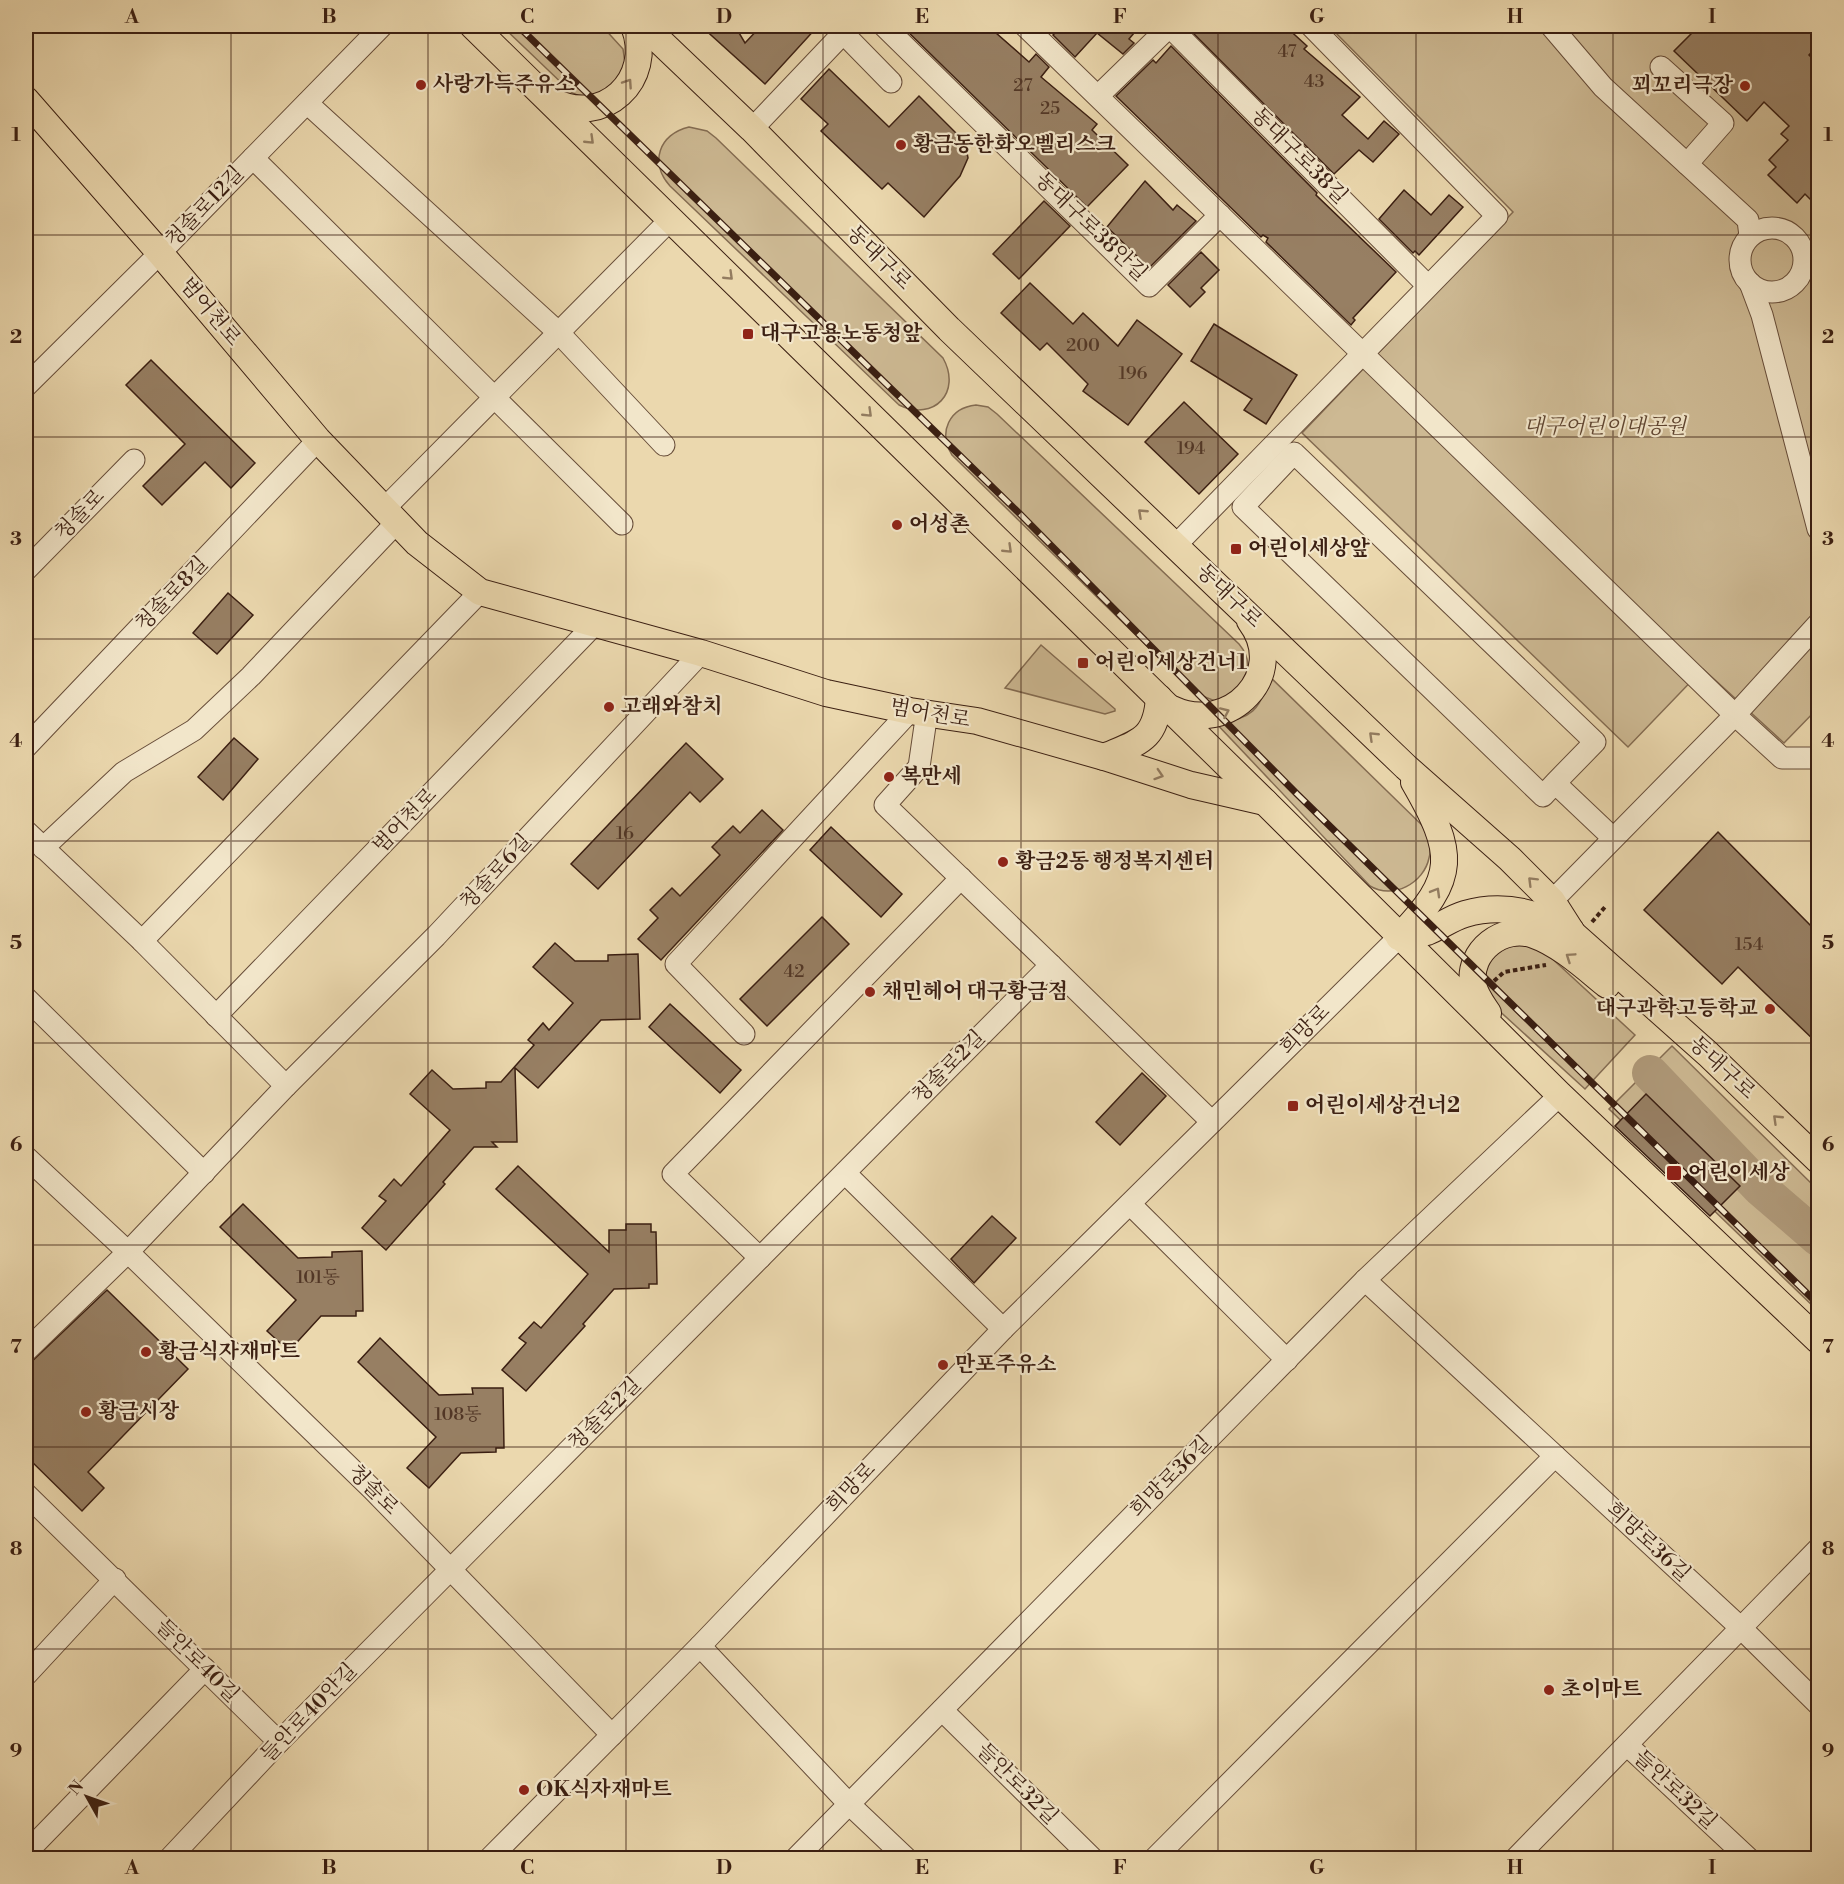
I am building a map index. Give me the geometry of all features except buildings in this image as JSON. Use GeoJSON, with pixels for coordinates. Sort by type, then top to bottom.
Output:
{"type":"FeatureCollection","features":[{"type":"Feature","properties":{"kind":"main road"},"geometry":{"type":"LineString","coordinates":[[473,26],[1266,802],[1560,1095],[1818,1340]]}},
{"type":"Feature","properties":{"kind":"main road"},"geometry":{"type":"LineString","coordinates":[[541,93],[553,102],[575,108],[597,107],[611,101],[632,80],[638,66],[640,51],[634,26]]}},
{"type":"Feature","properties":{"kind":"main road","name":"동대구로"},"geometry":{"type":"LineString","coordinates":[[644,26],[752,129],[949,329],[1406,767],[1456,809],[1552,901],[1571,941],[1657,1008],[1818,1160]]}},
{"type":"Feature","properties":{"kind":"main road","name":"범어천로"},"geometry":{"type":"LineString","coordinates":[[26,100],[160,253],[318,440],[417,543],[480,592],[594,626],[700,653],[826,693],[976,721],[1104,757],[1191,785],[1266,802]]}},
{"type":"Feature","properties":{"kind":"main road"},"geometry":{"type":"LineString","coordinates":[[1164,703],[1199,717],[1215,716],[1243,701],[1253,688],[1260,673],[1262,657],[1260,641],[1254,627],[1234,602]]}},
{"type":"Feature","properties":{"kind":"main road"},"geometry":{"type":"LineString","coordinates":[[1104,757],[1148,735],[1158,720],[1164,703]]}},
{"type":"Feature","properties":{"kind":"main road"},"geometry":{"type":"LineString","coordinates":[[1399,937],[1423,912],[1441,885],[1445,855],[1442,834],[1406,767]]}},
{"type":"Feature","properties":{"kind":"main road"},"geometry":{"type":"LineString","coordinates":[[1399,937],[1427,932],[1445,921],[1486,910],[1528,912],[1548,918],[1571,941]]}},
{"type":"Feature","properties":{"kind":"main road"},"geometry":{"type":"LineString","coordinates":[[1509,1044],[1477,998],[1473,984],[1476,960],[1484,948],[1500,936],[1523,932],[1571,941]]}},
{"type":"Feature","properties":{"kind":"street","name":"청솔로12길"},"geometry":{"type":"LineString","coordinates":[[26,386],[382,26]]}},
{"type":"Feature","properties":{"kind":"street","name":"동대구로38안길"},"geometry":{"type":"LineString","coordinates":[[884,26],[1149,286],[1220,215]]}},
{"type":"Feature","properties":{"kind":"street"},"geometry":{"type":"LineString","coordinates":[[1025,26],[1735,715],[1782,758],[1818,758]]}},
{"type":"Feature","properties":{"kind":"street","name":"동대구로38길"},"geometry":{"type":"LineString","coordinates":[[1098,96],[1169,26],[1428,286]]}},
{"type":"Feature","properties":{"kind":"street"},"geometry":{"type":"LineString","coordinates":[[1176,545],[1497,215],[1311,26]]}},
{"type":"Feature","properties":{"kind":"street"},"geometry":{"type":"LineString","coordinates":[[1551,26],[1604,87],[1748,220],[1750,236]]}},
{"type":"Feature","properties":{"kind":"street"},"geometry":{"type":"LineString","coordinates":[[752,129],[846,28],[891,82]]}},
{"type":"Feature","properties":{"kind":"street"},"geometry":{"type":"LineString","coordinates":[[1661,67],[1723,123],[1687,164]]}},
{"type":"Feature","properties":{"kind":"street"},"geometry":{"type":"LineString","coordinates":[[307,103],[559,333],[664,445]]}},
{"type":"Feature","properties":{"kind":"street"},"geometry":{"type":"LineString","coordinates":[[253,158],[622,524]]}},
{"type":"Feature","properties":{"kind":"street"},"geometry":{"type":"LineString","coordinates":[[43,848],[124,772],[194,730],[251,676],[496,398],[671,219]]}},
{"type":"Feature","properties":{"kind":"street"},"geometry":{"type":"LineString","coordinates":[[1750,283],[1763,291],[1778,292],[1791,286],[1801,274],[1805,260],[1801,246],[1792,234],[1778,228],[1764,229],[1750,236],[1742,249],[1740,263],[1762,315],[1818,530]]}},
{"type":"Feature","properties":{"kind":"street"},"geometry":{"type":"LineString","coordinates":[[1762,315],[1778,292]]}},
{"type":"Feature","properties":{"kind":"street","name":"청솔로8길"},"geometry":{"type":"LineString","coordinates":[[26,747],[318,440]]}},
{"type":"Feature","properties":{"kind":"street"},"geometry":{"type":"LineString","coordinates":[[1294,453],[1594,742],[1556,783],[1543,796],[1243,507],[1294,453]]}},
{"type":"Feature","properties":{"kind":"street","name":"청솔로"},"geometry":{"type":"LineString","coordinates":[[26,570],[134,460]]}},
{"type":"Feature","properties":{"kind":"street"},"geometry":{"type":"LineString","coordinates":[[142,941],[480,592]]}},
{"type":"Feature","properties":{"kind":"street"},"geometry":{"type":"LineString","coordinates":[[1552,901],[1735,715],[1818,624]]}},
{"type":"Feature","properties":{"kind":"street","name":"범어천로"},"geometry":{"type":"LineString","coordinates":[[216,1016],[594,626]]}},
{"type":"Feature","properties":{"kind":"street","name":"청솔로6길"},"geometry":{"type":"LineString","coordinates":[[128,1252],[286,1086],[436,936],[700,653]]}},
{"type":"Feature","properties":{"kind":"street"},"geometry":{"type":"LineString","coordinates":[[918,712],[919,767],[885,805],[1212,1122]]}},
{"type":"Feature","properties":{"kind":"street"},"geometry":{"type":"LineString","coordinates":[[744,1034],[676,964],[918,712]]}},
{"type":"Feature","properties":{"kind":"street"},"geometry":{"type":"LineString","coordinates":[[1556,783],[1613,838]]}},
{"type":"Feature","properties":{"kind":"street"},"geometry":{"type":"LineString","coordinates":[[26,831],[142,941],[286,1086]]}},
{"type":"Feature","properties":{"kind":"street"},"geometry":{"type":"LineString","coordinates":[[760,1258],[673,1174],[961,878]]}},
{"type":"Feature","properties":{"kind":"street","name":"희망로"},"geometry":{"type":"LineString","coordinates":[[490,1858],[700,1646],[1002,1329],[1399,937]]}},
{"type":"Feature","properties":{"kind":"street","name":"청솔로2길"},"geometry":{"type":"LineString","coordinates":[[449,1570],[1051,965]]}},
{"type":"Feature","properties":{"kind":"street"},"geometry":{"type":"LineString","coordinates":[[26,998],[204,1173]]}},
{"type":"Feature","properties":{"kind":"street"},"geometry":{"type":"LineString","coordinates":[[1365,1280],[1560,1095]]}},
{"type":"Feature","properties":{"kind":"street","name":"청솔로"},"geometry":{"type":"LineString","coordinates":[[26,1157],[128,1252],[372,1489],[612,1735]]}},
{"type":"Feature","properties":{"kind":"street"},"geometry":{"type":"LineString","coordinates":[[845,1173],[1002,1329]]}},
{"type":"Feature","properties":{"kind":"street"},"geometry":{"type":"LineString","coordinates":[[1130,1204],[1287,1359]]}},
{"type":"Feature","properties":{"kind":"street"},"geometry":{"type":"LineString","coordinates":[[29,1342],[128,1252]]}},
{"type":"Feature","properties":{"kind":"street","name":"희망로36길"},"geometry":{"type":"LineString","coordinates":[[796,1858],[1365,1280],[1741,1628],[1818,1704]]}},
{"type":"Feature","properties":{"kind":"street"},"geometry":{"type":"LineString","coordinates":[[1155,1858],[1555,1456]]}},
{"type":"Feature","properties":{"kind":"street","name":"들안로40길"},"geometry":{"type":"LineString","coordinates":[[30,1508],[115,1579],[279,1742]]}},
{"type":"Feature","properties":{"kind":"street","name":"들안로32길"},"geometry":{"type":"LineString","coordinates":[[1525,1856],[1627,1745],[1818,1549]]}},
{"type":"Feature","properties":{"kind":"street","name":"들안로40안길"},"geometry":{"type":"LineString","coordinates":[[170,1858],[279,1742],[449,1570]]}},
{"type":"Feature","properties":{"kind":"street"},"geometry":{"type":"LineString","coordinates":[[26,1675],[115,1579]]}},
{"type":"Feature","properties":{"kind":"street"},"geometry":{"type":"LineString","coordinates":[[700,1646],[849,1804],[906,1858]]}},
{"type":"Feature","properties":{"kind":"street"},"geometry":{"type":"LineString","coordinates":[[26,1853],[205,1669]]}},
{"type":"Feature","properties":{"kind":"street","name":"들안로32길"},"geometry":{"type":"LineString","coordinates":[[942,1710],[1092,1858]]}},
{"type":"Feature","properties":{"kind":"street","name":"들안로32길"},"geometry":{"type":"LineString","coordinates":[[1627,1745],[1748,1858]]}},
{"type":"Feature","properties":{"kind":"path"},"geometry":{"type":"LineString","coordinates":[[1477,998],[1504,972],[1552,964],[1605,907]]}},
{"type":"Feature","properties":{"kind":"green space"},"geometry":{"type":"Polygon","coordinates":[[[502,26],[602,26],[623,49],[626,70],[606,95],[579,96],[571,92],[502,26]]]}},
{"type":"Feature","properties":{"kind":"green space","name":"대구어린이대공원"},"geometry":{"type":"Polygon","coordinates":[[[1329,26],[1818,26],[1818,708],[1784,743],[1703,669],[1628,747],[1302,433],[1513,212],[1329,26]]]}},
{"type":"Feature","properties":{"kind":"green space"},"geometry":{"type":"Polygon","coordinates":[[[689,127],[707,131],[716,138],[943,358],[948,370],[949,382],[947,392],[941,401],[923,410],[899,405],[670,186],[660,168],[660,150],[670,136],[689,127]]]}},
{"type":"Feature","properties":{"kind":"green space"},"geometry":{"type":"Polygon","coordinates":[[[976,405],[988,407],[997,414],[1239,644],[1244,650],[1248,668],[1238,692],[1215,701],[1195,693],[952,455],[946,438],[949,422],[959,411],[976,405]]]}},
{"type":"Feature","properties":{"kind":"green space"},"geometry":{"type":"Polygon","coordinates":[[[1041,645],[1115,711],[1105,714],[1005,688],[1041,645]]]}},
{"type":"Feature","properties":{"kind":"green space"},"geometry":{"type":"Polygon","coordinates":[[[1266,673],[1427,830],[1429,858],[1421,875],[1414,882],[1406,887],[1388,891],[1370,886],[1214,721],[1236,719],[1253,711],[1263,696],[1266,673]]]}},
{"type":"Feature","properties":{"kind":"green space"},"geometry":{"type":"Polygon","coordinates":[[[1533,941],[1635,1035],[1585,1089],[1483,996],[1480,987],[1488,950],[1533,941]]]}},
{"type":"Feature","properties":{"kind":"green space"},"geometry":{"type":"Polygon","coordinates":[[[1672,1046],[1818,1190],[1818,1311],[1609,1109],[1672,1046]]]}},
{"type":"Feature","properties":{"kind":"waterway"},"geometry":{"type":"LineString","coordinates":[[1650,1073],[1760,1188],[1818,1238]]}},
{"type":"Feature","properties":{"kind":"railway"},"geometry":{"type":"LineString","coordinates":[[518,26],[1019,513],[1297,794],[1818,1304]]}},
{"type":"Feature","properties":{"kind":"place","name":"사랑가득주유소"},"geometry":{"type":"Point","coordinates":[421,85]}},
{"type":"Feature","properties":{"kind":"place","name":"꾀꼬리극장"},"geometry":{"type":"Point","coordinates":[1745,86]}},
{"type":"Feature","properties":{"kind":"place","name":"황금동한화오벨리스크"},"geometry":{"type":"Point","coordinates":[901,145]}},
{"type":"Feature","properties":{"kind":"place","name":"대구고용노동청앞"},"geometry":{"type":"Point","coordinates":[748,334]}},
{"type":"Feature","properties":{"kind":"place","name":"어성촌"},"geometry":{"type":"Point","coordinates":[897,525]}},
{"type":"Feature","properties":{"kind":"place","name":"어린이세상앞"},"geometry":{"type":"Point","coordinates":[1236,549]}},
{"type":"Feature","properties":{"kind":"place","name":"어린이세상건너1"},"geometry":{"type":"Point","coordinates":[1083,663]}},
{"type":"Feature","properties":{"kind":"place","name":"고래와참치"},"geometry":{"type":"Point","coordinates":[609,707]}},
{"type":"Feature","properties":{"kind":"place","name":"복만세"},"geometry":{"type":"Point","coordinates":[889,777]}},
{"type":"Feature","properties":{"kind":"place","name":"황금2동 행정복지센터"},"geometry":{"type":"Point","coordinates":[1003,862]}},
{"type":"Feature","properties":{"kind":"place","name":"채민헤어 대구황금점"},"geometry":{"type":"Point","coordinates":[870,992]}},
{"type":"Feature","properties":{"kind":"place","name":"대구과학고등학교"},"geometry":{"type":"Point","coordinates":[1770,1009]}},
{"type":"Feature","properties":{"kind":"place","name":"어린이세상건너2"},"geometry":{"type":"Point","coordinates":[1293,1106]}},
{"type":"Feature","properties":{"kind":"place","name":"어린이세상"},"geometry":{"type":"Point","coordinates":[1674,1173]}},
{"type":"Feature","properties":{"kind":"place","name":"황금식자재마트"},"geometry":{"type":"Point","coordinates":[146,1352]}},
{"type":"Feature","properties":{"kind":"place","name":"만포주유소"},"geometry":{"type":"Point","coordinates":[943,1365]}},
{"type":"Feature","properties":{"kind":"place","name":"황금시장"},"geometry":{"type":"Point","coordinates":[86,1412]}},
{"type":"Feature","properties":{"kind":"place","name":"초이마트"},"geometry":{"type":"Point","coordinates":[1549,1690]}},
{"type":"Feature","properties":{"kind":"place","name":"OK식자재마트"},"geometry":{"type":"Point","coordinates":[524,1790]}}]}
